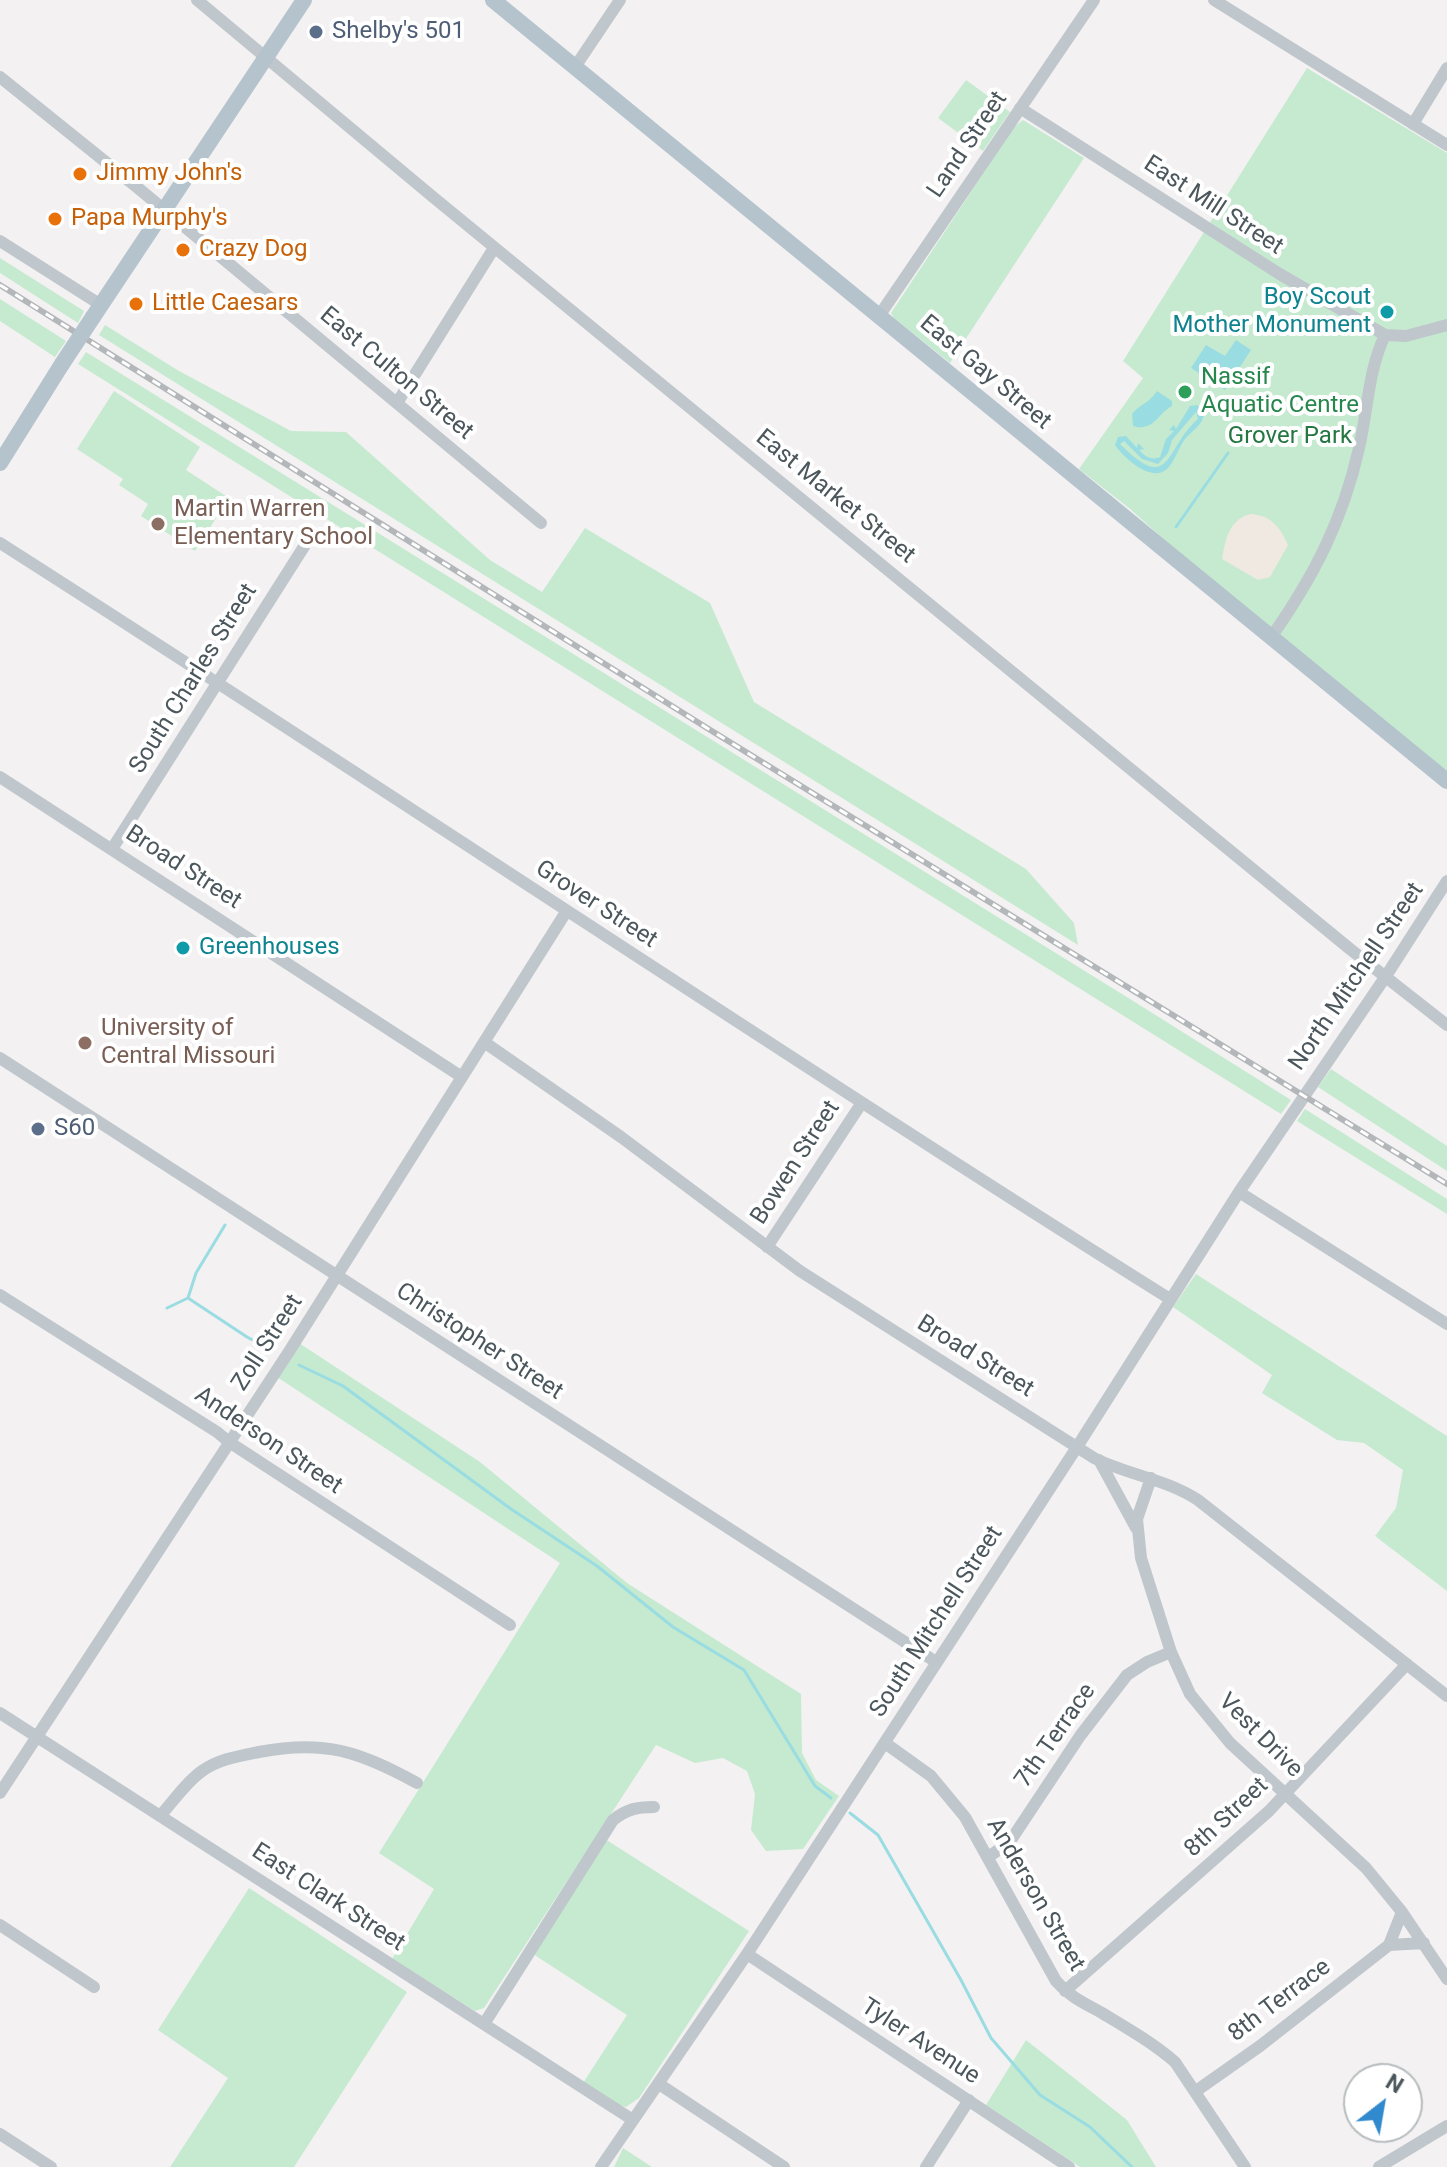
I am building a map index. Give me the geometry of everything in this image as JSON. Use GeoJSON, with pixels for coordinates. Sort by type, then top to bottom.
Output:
{"type":"FeatureCollection","features":[{"type":"Feature","properties":{"kind":"main road"},"geometry":{"type":"LineString","coordinates":[[0,463],[62,364],[304,0]]}},
{"type":"Feature","properties":{"kind":"main road","name":"East Gay Street"},"geometry":{"type":"LineString","coordinates":[[493,0],[1447,781]]}},
{"type":"Feature","properties":{"kind":"street","name":"East Market Street"},"geometry":{"type":"LineString","coordinates":[[197,0],[494,248],[1447,1025]]}},
{"type":"Feature","properties":{"kind":"street"},"geometry":{"type":"LineString","coordinates":[[575,67],[620,0]]}},
{"type":"Feature","properties":{"kind":"street","name":"Land Street"},"geometry":{"type":"LineString","coordinates":[[879,316],[1094,0]]}},
{"type":"Feature","properties":{"kind":"street"},"geometry":{"type":"LineString","coordinates":[[1214,0],[1447,145]]}},
{"type":"Feature","properties":{"kind":"street"},"geometry":{"type":"LineString","coordinates":[[1413,124],[1447,68]]}},
{"type":"Feature","properties":{"kind":"street","name":"East Culton Street"},"geometry":{"type":"LineString","coordinates":[[0,77],[541,523]]}},
{"type":"Feature","properties":{"kind":"street","name":"East Mill Street"},"geometry":{"type":"LineString","coordinates":[[1020,108],[1214,234],[1385,335]]}},
{"type":"Feature","properties":{"kind":"street"},"geometry":{"type":"LineString","coordinates":[[0,241],[97,311]]}},
{"type":"Feature","properties":{"kind":"street"},"geometry":{"type":"LineString","coordinates":[[397,403],[494,248]]}},
{"type":"Feature","properties":{"kind":"street"},"geometry":{"type":"LineString","coordinates":[[1272,636],[1318,564],[1340,516],[1360,445],[1372,367],[1385,335],[1406,336],[1447,325]]}},
{"type":"Feature","properties":{"kind":"street","name":"South Charles Street"},"geometry":{"type":"LineString","coordinates":[[112,849],[312,534]]}},
{"type":"Feature","properties":{"kind":"street","name":"Grover Street"},"geometry":{"type":"LineString","coordinates":[[0,543],[218,682],[861,1104],[1170,1299]]}},
{"type":"Feature","properties":{"kind":"street","name":"Broad Street"},"geometry":{"type":"LineString","coordinates":[[0,777],[462,1077]]}},
{"type":"Feature","properties":{"kind":"street","name":"North Mitchell Street"},"geometry":{"type":"LineString","coordinates":[[1304,1097],[1447,881]]}},
{"type":"Feature","properties":{"kind":"street","name":"Zoll Street"},"geometry":{"type":"LineString","coordinates":[[0,1793],[336,1276],[566,912]]}},
{"type":"Feature","properties":{"kind":"street","name":"Broad Street"},"geometry":{"type":"LineString","coordinates":[[484,1042],[621,1137],[767,1247],[880,1323],[1099,1460],[1118,1470],[1173,1485],[1198,1500],[1447,1696]]}},
{"type":"Feature","properties":{"kind":"street","name":"Christopher Street"},"geometry":{"type":"LineString","coordinates":[[0,1058],[936,1662]]}},
{"type":"Feature","properties":{"kind":"street","name":"South Mitchell Street"},"geometry":{"type":"LineString","coordinates":[[601,2167],[747,1954],[1239,1192],[1304,1097]]}},
{"type":"Feature","properties":{"kind":"street","name":"Bowen Street"},"geometry":{"type":"LineString","coordinates":[[767,1247],[861,1104]]}},
{"type":"Feature","properties":{"kind":"street"},"geometry":{"type":"LineString","coordinates":[[1239,1192],[1447,1324]]}},
{"type":"Feature","properties":{"kind":"street","name":"Anderson Street"},"geometry":{"type":"LineString","coordinates":[[0,1295],[217,1432],[510,1625]]}},
{"type":"Feature","properties":{"kind":"street"},"geometry":{"type":"LineString","coordinates":[[1099,1460],[1138,1530]]}},
{"type":"Feature","properties":{"kind":"street","name":"Vest Drive"},"geometry":{"type":"LineString","coordinates":[[1151,1478],[1137,1519],[1141,1558],[1171,1652],[1190,1694],[1230,1743],[1366,1868],[1402,1912],[1447,1979]]}},
{"type":"Feature","properties":{"kind":"street","name":"7th Terrace"},"geometry":{"type":"LineString","coordinates":[[988,1857],[1009,1843],[1080,1736],[1127,1675],[1171,1652]]}},
{"type":"Feature","properties":{"kind":"street","name":"8th Street"},"geometry":{"type":"LineString","coordinates":[[1065,1991],[1227,1851],[1407,1664]]}},
{"type":"Feature","properties":{"kind":"street","name":"East Clark Street"},"geometry":{"type":"LineString","coordinates":[[0,1713],[633,2120]]}},
{"type":"Feature","properties":{"kind":"street","name":"Anderson Street"},"geometry":{"type":"LineString","coordinates":[[885,1743],[931,1776],[965,1817],[1056,1981],[1079,2002],[1099,2011],[1163,2051],[1175,2062],[1245,2167]]}},
{"type":"Feature","properties":{"kind":"street"},"geometry":{"type":"LineString","coordinates":[[160,1816],[188,1783],[218,1762],[280,1748],[303,1746],[344,1750],[366,1757],[417,1783]]}},
{"type":"Feature","properties":{"kind":"street"},"geometry":{"type":"LineString","coordinates":[[484,2024],[613,1820],[637,1807],[654,1807]]}},
{"type":"Feature","properties":{"kind":"street"},"geometry":{"type":"LineString","coordinates":[[1402,1912],[1389,1945],[1424,1943]]}},
{"type":"Feature","properties":{"kind":"street"},"geometry":{"type":"LineString","coordinates":[[0,1925],[94,1987]]}},
{"type":"Feature","properties":{"kind":"street","name":"8th Terrace"},"geometry":{"type":"LineString","coordinates":[[1196,2091],[1260,2046],[1389,1945]]}},
{"type":"Feature","properties":{"kind":"street","name":"Tyler Avenue"},"geometry":{"type":"LineString","coordinates":[[747,1954],[1069,2167]]}},
{"type":"Feature","properties":{"kind":"street"},"geometry":{"type":"LineString","coordinates":[[659,2084],[784,2167]]}},
{"type":"Feature","properties":{"kind":"street"},"geometry":{"type":"LineString","coordinates":[[926,2167],[969,2100]]}},
{"type":"Feature","properties":{"kind":"street"},"geometry":{"type":"LineString","coordinates":[[1379,2167],[1447,2126]]}},
{"type":"Feature","properties":{"kind":"street"},"geometry":{"type":"LineString","coordinates":[[0,2134],[51,2167]]}},
{"type":"Feature","properties":{"kind":"green space","name":"Grover Park"},"geometry":{"type":"Polygon","coordinates":[[[1307,68],[1447,153],[1447,781],[1272,636],[1129,508],[1079,469],[1143,378],[1123,361],[1307,68]]]}},
{"type":"Feature","properties":{"kind":"green space"},"geometry":{"type":"Polygon","coordinates":[[[966,80],[1010,112],[983,151],[938,118],[966,80]]]}},
{"type":"Feature","properties":{"kind":"green space"},"geometry":{"type":"Polygon","coordinates":[[[1023,120],[1084,158],[950,363],[891,313],[1014,127],[1023,120]]]}},
{"type":"Feature","properties":{"kind":"green space"},"geometry":{"type":"Polygon","coordinates":[[[0,258],[84,311],[78,323],[0,273],[0,258]]]}},
{"type":"Feature","properties":{"kind":"green space"},"geometry":{"type":"Polygon","coordinates":[[[0,299],[66,341],[55,357],[0,321],[0,299]]]}},
{"type":"Feature","properties":{"kind":"green space"},"geometry":{"type":"Polygon","coordinates":[[[105,325],[179,371],[291,431],[346,432],[490,560],[542,592],[585,528],[710,603],[754,702],[1026,869],[1074,923],[1078,945],[99,335],[105,325]]]}},
{"type":"Feature","properties":{"kind":"green space"},"geometry":{"type":"Polygon","coordinates":[[[86,352],[1291,1100],[1281,1114],[78,364],[86,352]]]}},
{"type":"Feature","properties":{"kind":"green space"},"geometry":{"type":"Polygon","coordinates":[[[114,391],[200,447],[186,470],[229,498],[195,551],[141,516],[148,504],[119,485],[123,479],[77,449],[114,391]]]}},
{"type":"Feature","properties":{"kind":"green space"},"geometry":{"type":"Polygon","coordinates":[[[1331,1069],[1447,1146],[1447,1171],[1318,1087],[1331,1069]]]}},
{"type":"Feature","properties":{"kind":"green space"},"geometry":{"type":"Polygon","coordinates":[[[1305,1109],[1447,1199],[1447,1214],[1297,1121],[1305,1109]]]}},
{"type":"Feature","properties":{"kind":"green space"},"geometry":{"type":"Polygon","coordinates":[[[1196,1274],[1447,1436],[1447,1591],[1375,1536],[1396,1508],[1403,1470],[1364,1443],[1337,1440],[1262,1393],[1272,1375],[1173,1307],[1196,1274]]]}},
{"type":"Feature","properties":{"kind":"green space"},"geometry":{"type":"Polygon","coordinates":[[[299,1343],[480,1462],[627,1583],[801,1694],[802,1753],[816,1780],[839,1796],[803,1849],[766,1851],[751,1830],[755,1794],[747,1771],[723,1758],[695,1763],[656,1745],[484,2008],[475,2011],[392,1959],[434,1889],[379,1853],[560,1563],[277,1377],[299,1343]]]}},
{"type":"Feature","properties":{"kind":"green space"},"geometry":{"type":"Polygon","coordinates":[[[605,1839],[749,1931],[639,2098],[626,2107],[583,2083],[627,2015],[536,1956],[533,1951],[605,1839]]]}},
{"type":"Feature","properties":{"kind":"green space"},"geometry":{"type":"Polygon","coordinates":[[[249,1888],[407,1992],[294,2167],[170,2167],[228,2078],[158,2030],[249,1888]]]}},
{"type":"Feature","properties":{"kind":"green space"},"geometry":{"type":"Polygon","coordinates":[[[1026,2040],[1127,2120],[1156,2167],[1080,2167],[986,2105],[1026,2040]]]}},
{"type":"Feature","properties":{"kind":"green space"},"geometry":{"type":"Polygon","coordinates":[[[623,2148],[652,2167],[614,2167],[623,2148]]]}},
{"type":"Feature","properties":{"kind":"sand"},"geometry":{"type":"Polygon","coordinates":[[[1250,514],[1274,523],[1288,545],[1270,577],[1258,580],[1222,559],[1233,526],[1250,514]]]}},
{"type":"Feature","properties":{"kind":"water"},"geometry":{"type":"Polygon","coordinates":[[[1236,340],[1251,350],[1225,390],[1191,368],[1206,345],[1225,356],[1236,340]]]}},
{"type":"Feature","properties":{"kind":"water"},"geometry":{"type":"Polygon","coordinates":[[[1157,391],[1172,401],[1172,406],[1146,427],[1133,426],[1132,414],[1157,391]]]}},
{"type":"Feature","properties":{"kind":"water"},"geometry":{"type":"Polygon","coordinates":[[[1197,405],[1204,412],[1202,421],[1183,442],[1170,466],[1161,473],[1138,467],[1115,445],[1118,437],[1126,436],[1137,448],[1138,443],[1144,449],[1139,450],[1146,456],[1160,457],[1166,439],[1174,431],[1169,430],[1174,425],[1176,429],[1190,406],[1197,405]],[[1196,412],[1172,440],[1168,453],[1158,464],[1142,459],[1124,441],[1120,444],[1137,459],[1149,466],[1159,467],[1198,419],[1196,412]]]}},
{"type":"Feature","properties":{"kind":"waterway"},"geometry":{"type":"LineString","coordinates":[[1176,527],[1228,453]]}},
{"type":"Feature","properties":{"kind":"waterway"},"geometry":{"type":"LineString","coordinates":[[225,1225],[196,1273],[188,1298],[273,1351]]}},
{"type":"Feature","properties":{"kind":"waterway"},"geometry":{"type":"LineString","coordinates":[[167,1308],[188,1298]]}},
{"type":"Feature","properties":{"kind":"waterway"},"geometry":{"type":"LineString","coordinates":[[299,1365],[343,1386],[511,1509],[597,1566],[673,1627],[744,1670],[815,1786],[831,1798]]}},
{"type":"Feature","properties":{"kind":"waterway"},"geometry":{"type":"LineString","coordinates":[[850,1813],[878,1835],[991,2038],[1040,2095],[1090,2127],[1132,2167]]}},
{"type":"Feature","properties":{"kind":"railway"},"geometry":{"type":"LineString","coordinates":[[0,285],[707,728],[1447,1184]]}},
{"type":"Feature","properties":{"kind":"place","name":"Shelby's 501"},"geometry":{"type":"Point","coordinates":[316,32]}},
{"type":"Feature","properties":{"kind":"place","name":"Jimmy John's"},"geometry":{"type":"Point","coordinates":[80,174]}},
{"type":"Feature","properties":{"kind":"place","name":"Papa Murphy's"},"geometry":{"type":"Point","coordinates":[55,219]}},
{"type":"Feature","properties":{"kind":"place","name":"Crazy Dog"},"geometry":{"type":"Point","coordinates":[183,250]}},
{"type":"Feature","properties":{"kind":"place","name":"Little Caesars"},"geometry":{"type":"Point","coordinates":[136,304]}},
{"type":"Feature","properties":{"kind":"place","name":"Boy Scout Mother Monument"},"geometry":{"type":"Point","coordinates":[1387,312]}},
{"type":"Feature","properties":{"kind":"place","name":"Nassif Aquatic Centre"},"geometry":{"type":"Point","coordinates":[1185,392]}},
{"type":"Feature","properties":{"kind":"place","name":"Martin Warren Elementary School"},"geometry":{"type":"Point","coordinates":[158,524]}},
{"type":"Feature","properties":{"kind":"place","name":"Greenhouses"},"geometry":{"type":"Point","coordinates":[183,948]}},
{"type":"Feature","properties":{"kind":"place","name":"University of Central Missouri"},"geometry":{"type":"Point","coordinates":[85,1043]}},
{"type":"Feature","properties":{"kind":"place","name":"S60"},"geometry":{"type":"Point","coordinates":[38,1129]}}]}
